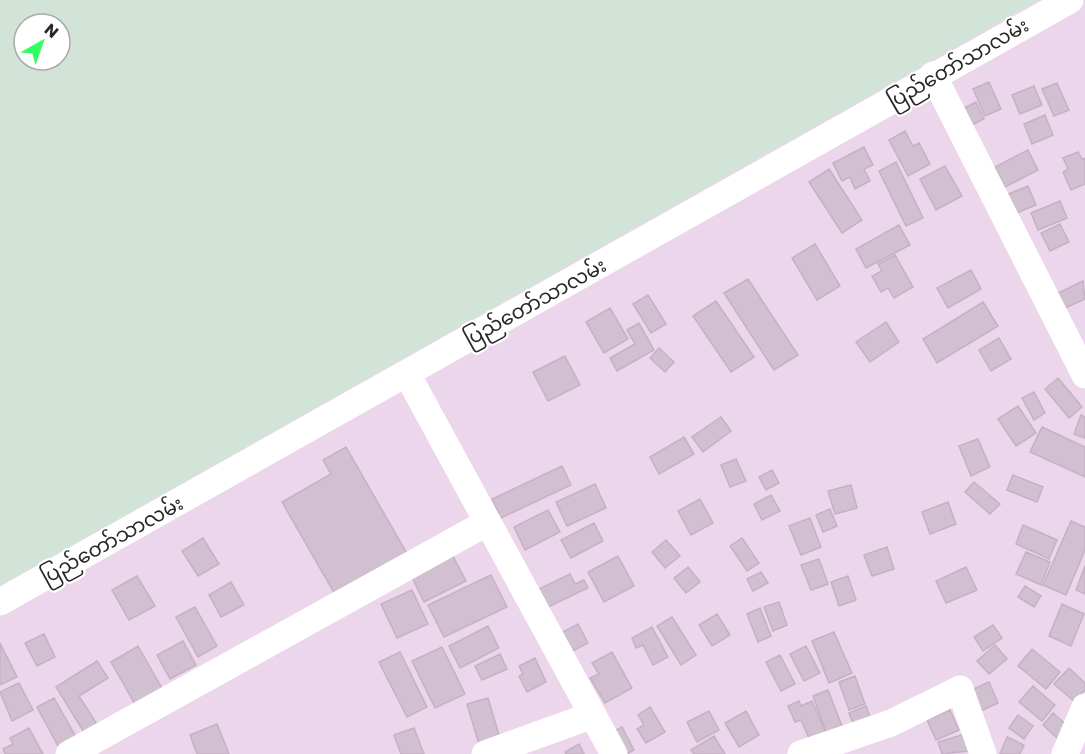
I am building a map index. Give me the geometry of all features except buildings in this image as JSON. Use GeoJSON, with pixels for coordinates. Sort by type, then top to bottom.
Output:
{"type":"FeatureCollection","features":[{"type":"Feature","properties":{"kind":"street","name":"ပြည်တော်သာလမ်း"},"geometry":{"type":"LineString","coordinates":[[0,602],[857,121],[933,75],[1070,0]]}},
{"type":"Feature","properties":{"kind":"street"},"geometry":{"type":"LineString","coordinates":[[933,75],[1085,375]]}},
{"type":"Feature","properties":{"kind":"street"},"geometry":{"type":"LineString","coordinates":[[407,374],[614,754]]}},
{"type":"Feature","properties":{"kind":"street"},"geometry":{"type":"LineString","coordinates":[[69,754],[488,522]]}},
{"type":"Feature","properties":{"kind":"street"},"geometry":{"type":"LineString","coordinates":[[801,754],[891,723],[960,689],[983,754]]}},
{"type":"Feature","properties":{"kind":"street"},"geometry":{"type":"LineString","coordinates":[[1065,754],[1085,707]]}},
{"type":"Feature","properties":{"kind":"street"},"geometry":{"type":"LineString","coordinates":[[485,754],[593,715]]}},
{"type":"Feature","properties":{"kind":"shaded area"},"geometry":{"type":"Polygon","coordinates":[[[0,0],[1039,0],[0,586],[0,0]]]}}]}
